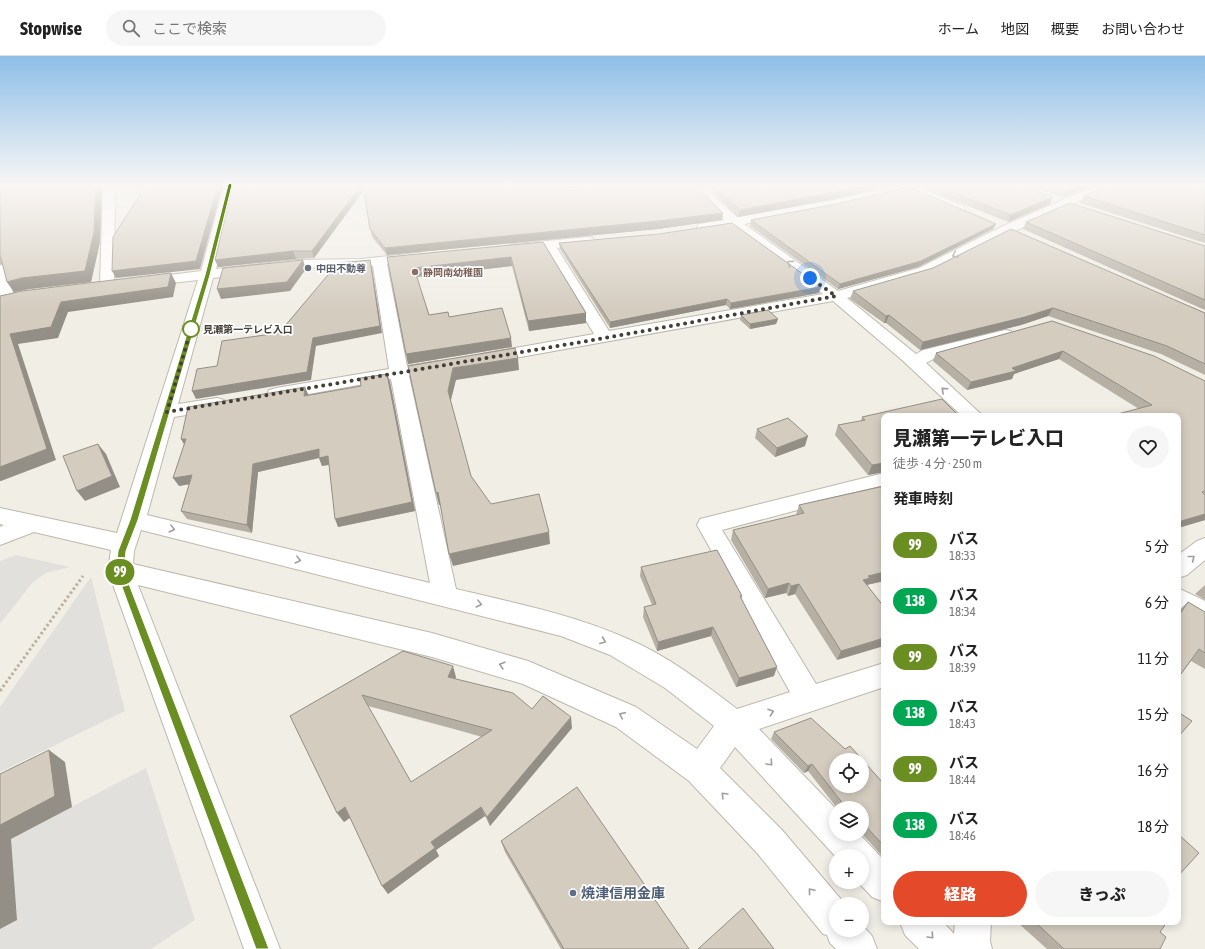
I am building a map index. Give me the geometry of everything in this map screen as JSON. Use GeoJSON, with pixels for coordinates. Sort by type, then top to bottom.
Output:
{"type":"FeatureCollection","features":[{"type":"Feature","properties":{"kind":"street"},"geometry":{"type":"LineString","coordinates":[[106,227],[101,286],[296,264],[379,261],[432,256]]}},
{"type":"Feature","properties":{"kind":"street"},"geometry":{"type":"LineString","coordinates":[[219,227],[207,275],[127,545],[262,949]]}},
{"type":"Feature","properties":{"kind":"street"},"geometry":{"type":"LineString","coordinates":[[688,229],[706,227]]}},
{"type":"Feature","properties":{"kind":"street"},"geometry":{"type":"LineString","coordinates":[[739,227],[836,296],[915,363],[970,413]]}},
{"type":"Feature","properties":{"kind":"street"},"geometry":{"type":"LineString","coordinates":[[1002,227],[1022,236]]}},
{"type":"Feature","properties":{"kind":"street"},"geometry":{"type":"LineString","coordinates":[[475,360],[836,296],[924,271],[1013,227]]}},
{"type":"Feature","properties":{"kind":"street"},"geometry":{"type":"LineString","coordinates":[[502,249],[603,239]]}},
{"type":"Feature","properties":{"kind":"street"},"geometry":{"type":"LineString","coordinates":[[548,244],[605,338]]}},
{"type":"Feature","properties":{"kind":"street"},"geometry":{"type":"LineString","coordinates":[[379,261],[399,373],[445,596]]}},
{"type":"Feature","properties":{"kind":"street"},"geometry":{"type":"LineString","coordinates":[[0,269],[9,299]]}},
{"type":"Feature","properties":{"kind":"street"},"geometry":{"type":"LineString","coordinates":[[915,363],[929,354],[1020,331]]}},
{"type":"Feature","properties":{"kind":"street"},"geometry":{"type":"LineString","coordinates":[[260,396],[452,364]]}},
{"type":"Feature","properties":{"kind":"street"},"geometry":{"type":"LineString","coordinates":[[167,412],[236,400]]}},
{"type":"Feature","properties":{"kind":"street"},"geometry":{"type":"LineString","coordinates":[[809,699],[708,525],[881,481]]}},
{"type":"Feature","properties":{"kind":"street"},"geometry":{"type":"LineString","coordinates":[[0,516],[127,545],[445,596],[564,626],[619,647],[675,679],[734,724],[829,826]]}},
{"type":"Feature","properties":{"kind":"street"},"geometry":{"type":"LineString","coordinates":[[0,536],[31,524]]}},
{"type":"Feature","properties":{"kind":"street"},"geometry":{"type":"LineString","coordinates":[[127,545],[432,645],[528,673],[626,717],[700,770],[770,842],[829,913]]}},
{"type":"Feature","properties":{"kind":"street"},"geometry":{"type":"LineString","coordinates":[[1181,566],[1205,548]]}},
{"type":"Feature","properties":{"kind":"street"},"geometry":{"type":"LineString","coordinates":[[1181,600],[1205,612]]}},
{"type":"Feature","properties":{"kind":"street"},"geometry":{"type":"LineString","coordinates":[[700,770],[734,724],[881,675]]}},
{"type":"Feature","properties":{"kind":"street"},"geometry":{"type":"LineString","coordinates":[[843,841],[850,849]]}},
{"type":"Feature","properties":{"kind":"street"},"geometry":{"type":"LineString","coordinates":[[869,869],[881,882]]}},
{"type":"Feature","properties":{"kind":"street"},"geometry":{"type":"LineString","coordinates":[[921,925],[944,949]]}},
{"type":"Feature","properties":{"kind":"street"},"geometry":{"type":"LineString","coordinates":[[973,925],[972,941],[974,949]]}},
{"type":"Feature","properties":{"kind":"street"},"geometry":{"type":"LineString","coordinates":[[849,937],[859,949]]}},
{"type":"Feature","properties":{"kind":"path"},"geometry":{"type":"LineString","coordinates":[[0,691],[83,576]]}},
{"type":"Feature","properties":{"kind":"shaded area"},"geometry":{"type":"Polygon","coordinates":[[[16,555],[70,567],[46,573],[33,582],[0,624],[0,561],[16,555]]]}},
{"type":"Feature","properties":{"kind":"shaded area"},"geometry":{"type":"Polygon","coordinates":[[[91,577],[125,711],[0,772],[0,707],[91,577]]]}},
{"type":"Feature","properties":{"kind":"shaded area"},"geometry":{"type":"Polygon","coordinates":[[[146,768],[195,920],[151,949],[0,949],[0,844],[146,768]]]}},
{"type":"Feature","properties":{"kind":"building"},"geometry":{"type":"Polygon","coordinates":[[[0,227],[94,227],[85,271],[22,278],[7,282],[0,256],[0,227]]]}},
{"type":"Feature","properties":{"kind":"building"},"geometry":{"type":"Polygon","coordinates":[[[120,227],[206,227],[196,261],[112,271],[113,237],[120,227]]]}},
{"type":"Feature","properties":{"kind":"building"},"geometry":{"type":"Polygon","coordinates":[[[223,227],[330,227],[312,251],[293,251],[215,260],[223,227]]]}},
{"type":"Feature","properties":{"kind":"building"},"geometry":{"type":"Polygon","coordinates":[[[370,227],[601,227],[385,248],[370,227]]]}},
{"type":"Feature","properties":{"kind":"building"},"geometry":{"type":"Polygon","coordinates":[[[708,227],[737,227],[821,287],[731,303],[727,299],[610,322],[559,243],[659,234],[708,227]]]}},
{"type":"Feature","properties":{"kind":"building"},"geometry":{"type":"Polygon","coordinates":[[[760,227],[991,227],[921,261],[840,284],[760,227]]]}},
{"type":"Feature","properties":{"kind":"building"},"geometry":{"type":"Polygon","coordinates":[[[1037,227],[1144,227],[1205,246],[1205,300],[1037,227]]]}},
{"type":"Feature","properties":{"kind":"building"},"geometry":{"type":"Polygon","coordinates":[[[1179,227],[1205,227],[1205,235],[1179,227]]]}},
{"type":"Feature","properties":{"kind":"building"},"geometry":{"type":"Polygon","coordinates":[[[1011,229],[1205,313],[1205,364],[1167,346],[1053,308],[1025,317],[923,342],[889,315],[886,316],[853,291],[933,268],[1011,229]]]}},
{"type":"Feature","properties":{"kind":"building"},"geometry":{"type":"Polygon","coordinates":[[[543,242],[586,313],[528,321],[511,257],[414,268],[429,315],[448,312],[449,317],[502,308],[511,338],[406,354],[387,257],[543,242]]]}},
{"type":"Feature","properties":{"kind":"building"},"geometry":{"type":"Polygon","coordinates":[[[303,260],[287,282],[217,289],[223,268],[303,260]]]}},
{"type":"Feature","properties":{"kind":"building"},"geometry":{"type":"Polygon","coordinates":[[[370,260],[380,326],[313,338],[307,372],[192,391],[197,369],[217,366],[222,341],[279,333],[338,263],[370,260]]]}},
{"type":"Feature","properties":{"kind":"building"},"geometry":{"type":"Polygon","coordinates":[[[171,273],[168,287],[61,302],[51,327],[10,334],[47,449],[0,467],[0,296],[22,291],[171,273]]]}},
{"type":"Feature","properties":{"kind":"building"},"geometry":{"type":"Polygon","coordinates":[[[768,310],[778,319],[750,324],[741,315],[768,310]]]}},
{"type":"Feature","properties":{"kind":"building"},"geometry":{"type":"Polygon","coordinates":[[[1052,321],[1154,356],[1205,381],[1205,491],[1202,492],[1205,495],[1205,514],[1181,521],[1181,413],[1122,413],[1152,405],[1063,351],[1012,368],[1016,371],[971,382],[936,353],[1052,321]]]}},
{"type":"Feature","properties":{"kind":"building"},"geometry":{"type":"Polygon","coordinates":[[[515,348],[518,358],[453,368],[448,391],[471,476],[491,504],[539,494],[549,532],[449,554],[438,492],[436,493],[408,366],[515,348]]]}},
{"type":"Feature","properties":{"kind":"building"},"geometry":{"type":"Polygon","coordinates":[[[387,374],[412,502],[335,519],[328,456],[319,458],[319,449],[253,464],[247,525],[181,511],[192,475],[173,478],[186,439],[181,439],[188,407],[305,387],[304,396],[361,386],[360,378],[387,374]]]}},
{"type":"Feature","properties":{"kind":"building"},"geometry":{"type":"Polygon","coordinates":[[[942,399],[956,413],[881,413],[881,464],[872,465],[838,425],[865,420],[862,417],[942,399]]]}},
{"type":"Feature","properties":{"kind":"building"},"geometry":{"type":"Polygon","coordinates":[[[788,418],[808,436],[777,448],[757,429],[788,418]]]}},
{"type":"Feature","properties":{"kind":"building"},"geometry":{"type":"Polygon","coordinates":[[[98,444],[112,476],[77,491],[63,456],[98,444]]]}},
{"type":"Feature","properties":{"kind":"building"},"geometry":{"type":"Polygon","coordinates":[[[881,487],[881,573],[868,576],[870,578],[863,580],[881,603],[881,639],[841,651],[799,584],[791,586],[789,583],[768,589],[733,530],[804,513],[799,505],[881,487]]]}},
{"type":"Feature","properties":{"kind":"building"},"geometry":{"type":"Polygon","coordinates":[[[717,550],[742,596],[740,596],[777,667],[739,678],[713,627],[658,642],[644,607],[656,604],[641,567],[717,550]]]}},
{"type":"Feature","properties":{"kind":"building"},"geometry":{"type":"Polygon","coordinates":[[[1188,602],[1205,612],[1205,653],[1199,649],[1181,674],[1181,612],[1188,602]]]}},
{"type":"Feature","properties":{"kind":"building"},"geometry":{"type":"Polygon","coordinates":[[[403,651],[453,666],[448,677],[513,693],[532,709],[543,696],[571,717],[487,817],[481,807],[431,842],[435,848],[382,886],[345,807],[337,813],[290,716],[403,651]],[[362,695],[411,782],[492,730],[362,695]]]}},
{"type":"Feature","properties":{"kind":"building"},"geometry":{"type":"Polygon","coordinates":[[[1181,714],[1192,721],[1181,734],[1181,714]]]}},
{"type":"Feature","properties":{"kind":"building"},"geometry":{"type":"Polygon","coordinates":[[[811,718],[845,749],[850,746],[856,753],[829,753],[829,786],[812,764],[808,766],[774,732],[811,718]]]}},
{"type":"Feature","properties":{"kind":"building"},"geometry":{"type":"Polygon","coordinates":[[[49,750],[55,796],[0,825],[0,774],[49,750]]]}},
{"type":"Feature","properties":{"kind":"building"},"geometry":{"type":"Polygon","coordinates":[[[869,767],[881,781],[881,843],[869,830],[869,801],[841,801],[835,793],[869,793],[869,767]]]}},
{"type":"Feature","properties":{"kind":"building"},"geometry":{"type":"Polygon","coordinates":[[[577,787],[689,949],[564,949],[501,841],[577,787]]]}},
{"type":"Feature","properties":{"kind":"building"},"geometry":{"type":"Polygon","coordinates":[[[1181,837],[1199,853],[1181,873],[1181,837]]]}},
{"type":"Feature","properties":{"kind":"building"},"geometry":{"type":"Polygon","coordinates":[[[743,908],[774,949],[698,949],[743,908]]]}},
{"type":"Feature","properties":{"kind":"building"},"geometry":{"type":"Polygon","coordinates":[[[1038,925],[1165,925],[1160,932],[1166,937],[1160,949],[1064,949],[1038,925]]]}},
{"type":"Feature","properties":{"kind":"bus line","name":"99"},"geometry":{"type":"LineString","coordinates":[[219,227],[207,275],[167,412],[134,520],[126,544],[122,551],[120,571],[262,949]]}},
{"type":"Feature","properties":{"kind":"place","name":"中田不動尊"},"geometry":{"type":"Point","coordinates":[308,268]}},
{"type":"Feature","properties":{"kind":"place","name":"静岡南幼稚園"},"geometry":{"type":"Point","coordinates":[415,272]}},
{"type":"Feature","properties":{"kind":"place","name":"見瀬第一テレビ入口"},"geometry":{"type":"Point","coordinates":[191,329]}},
{"type":"Feature","properties":{"kind":"place","name":"焼津信用金庫"},"geometry":{"type":"Point","coordinates":[573,893]}},
{"type":"Feature","properties":{"kind":"route"},"geometry":{"type":"LineString","coordinates":[[191,329],[167,412],[605,338],[836,296],[810,278]]}}]}
